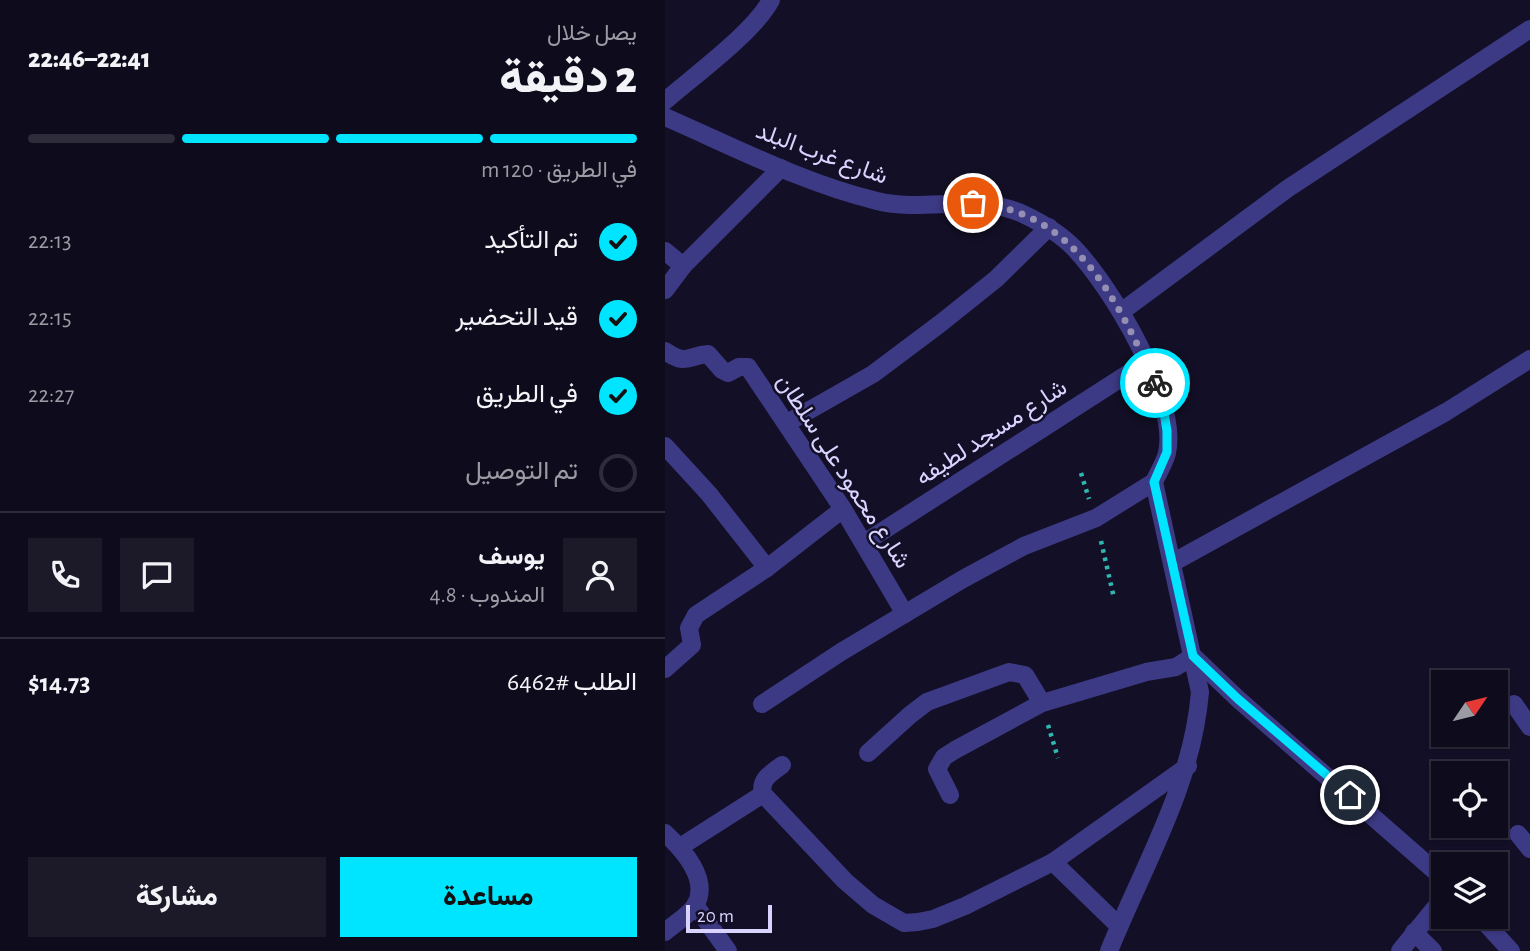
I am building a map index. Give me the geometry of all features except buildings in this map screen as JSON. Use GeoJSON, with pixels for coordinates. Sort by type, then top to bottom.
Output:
{"type":"FeatureCollection","features":[{"type":"Feature","properties":{"kind":"street"},"geometry":{"type":"LineString","coordinates":[[665,101],[751,26],[765,12],[771,0]]}},
{"type":"Feature","properties":{"kind":"street"},"geometry":{"type":"LineString","coordinates":[[1121,312],[1287,189],[1530,29]]}},
{"type":"Feature","properties":{"kind":"street","name":"شارع غرب البلد"},"geometry":{"type":"LineString","coordinates":[[665,117],[836,189],[878,201],[926,206],[958,202],[988,204],[1019,212],[1049,227],[1073,247],[1094,270],[1121,312],[1146,362],[1163,406],[1167,431],[1167,452],[1154,482]]}},
{"type":"Feature","properties":{"kind":"street"},"geometry":{"type":"LineString","coordinates":[[665,290],[683,267],[781,168]]}},
{"type":"Feature","properties":{"kind":"street"},"geometry":{"type":"LineString","coordinates":[[787,423],[873,374],[996,279],[1049,227]]}},
{"type":"Feature","properties":{"kind":"street"},"geometry":{"type":"LineString","coordinates":[[665,251],[683,267]]}},
{"type":"Feature","properties":{"kind":"street","name":"شارع محمود على سلطان"},"geometry":{"type":"LineString","coordinates":[[665,351],[684,361],[708,354],[728,373],[739,367],[748,368],[843,509],[905,614]]}},
{"type":"Feature","properties":{"kind":"street"},"geometry":{"type":"LineString","coordinates":[[1172,563],[1446,412],[1530,359]]}},
{"type":"Feature","properties":{"kind":"street","name":"شارع مسجد لطيفه"},"geometry":{"type":"LineString","coordinates":[[864,543],[1146,362]]}},
{"type":"Feature","properties":{"kind":"street"},"geometry":{"type":"LineString","coordinates":[[665,446],[709,494],[767,568]]}},
{"type":"Feature","properties":{"kind":"street"},"geometry":{"type":"LineString","coordinates":[[762,704],[995,561],[1024,546],[1095,518],[1154,482],[1200,692],[1198,717],[1188,766],[1174,803],[1109,951]]}},
{"type":"Feature","properties":{"kind":"street"},"geometry":{"type":"LineString","coordinates":[[665,669],[691,645],[689,628],[696,615],[767,568],[843,509]]}},
{"type":"Feature","properties":{"kind":"street"},"geometry":{"type":"LineString","coordinates":[[950,795],[937,769],[944,757],[1042,704],[1146,672],[1176,667],[1193,656]]}},
{"type":"Feature","properties":{"kind":"street"},"geometry":{"type":"LineString","coordinates":[[1193,656],[1238,699],[1431,867]]}},
{"type":"Feature","properties":{"kind":"street"},"geometry":{"type":"LineString","coordinates":[[868,753],[927,702],[1009,672],[1025,674],[1042,704]]}},
{"type":"Feature","properties":{"kind":"street"},"geometry":{"type":"LineString","coordinates":[[1514,704],[1530,727]]}},
{"type":"Feature","properties":{"kind":"street"},"geometry":{"type":"LineString","coordinates":[[782,765],[764,781],[764,794],[845,881],[873,905],[904,923],[944,915],[1053,862],[1188,766]]}},
{"type":"Feature","properties":{"kind":"street"},"geometry":{"type":"LineString","coordinates":[[680,847],[764,794]]}},
{"type":"Feature","properties":{"kind":"street"},"geometry":{"type":"LineString","coordinates":[[665,833],[680,847],[694,868],[698,880],[695,905],[665,932]]}},
{"type":"Feature","properties":{"kind":"street"},"geometry":{"type":"LineString","coordinates":[[1518,834],[1530,849]]}},
{"type":"Feature","properties":{"kind":"street"},"geometry":{"type":"LineString","coordinates":[[1053,862],[1119,926]]}},
{"type":"Feature","properties":{"kind":"street"},"geometry":{"type":"LineString","coordinates":[[695,905],[728,951]]}},
{"type":"Feature","properties":{"kind":"street"},"geometry":{"type":"LineString","coordinates":[[1399,951],[1431,912]]}},
{"type":"Feature","properties":{"kind":"street"},"geometry":{"type":"LineString","coordinates":[[1491,929],[1511,951]]}},
{"type":"Feature","properties":{"kind":"street"},"geometry":{"type":"LineString","coordinates":[[1414,932],[1433,951]]}},
{"type":"Feature","properties":{"kind":"path"},"geometry":{"type":"LineString","coordinates":[[1042,704],[1058,758]]}},
{"type":"Feature","properties":{"kind":"way so far"},"geometry":{"type":"LineString","coordinates":[[973,203],[1019,212],[1049,227],[1073,247],[1094,270],[1121,312],[1155,383]]}},
{"type":"Feature","properties":{"kind":"route"},"geometry":{"type":"LineString","coordinates":[[1155,383],[1163,406],[1167,452],[1154,482],[1193,656],[1238,699],[1350,795]]}}]}
